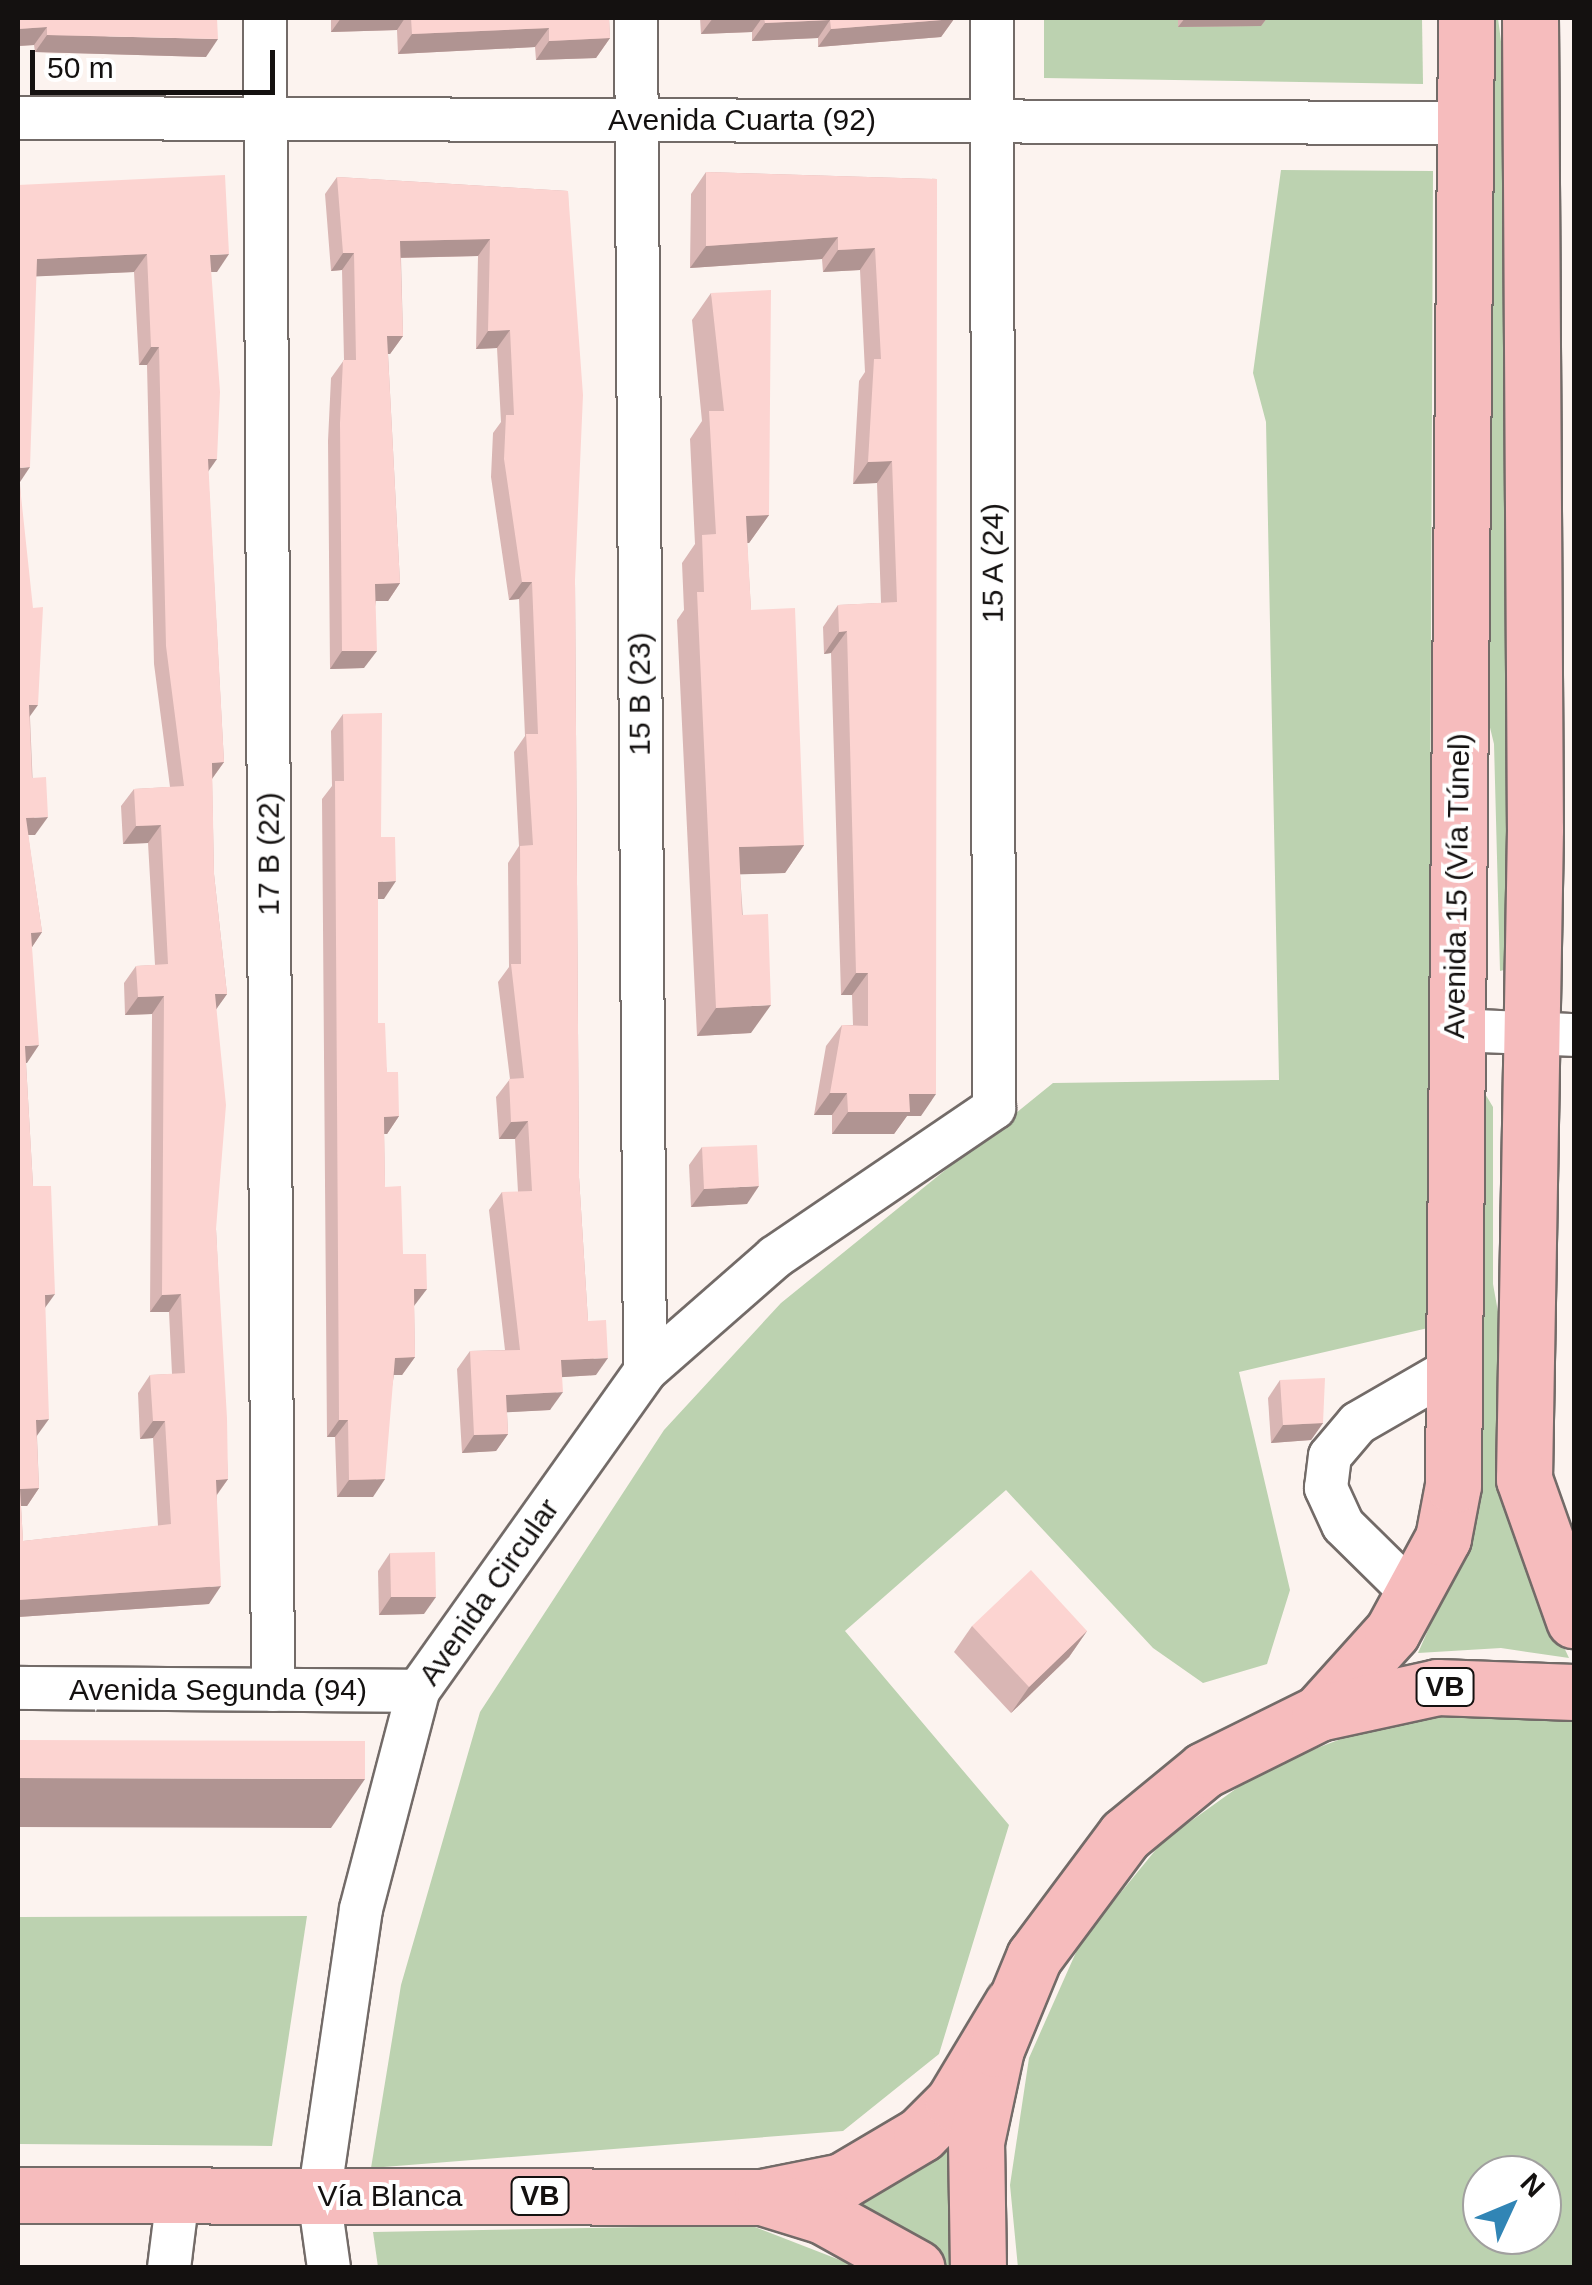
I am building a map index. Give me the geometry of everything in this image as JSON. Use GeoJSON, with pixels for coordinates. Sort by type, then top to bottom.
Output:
{"type":"FeatureCollection","features":[{"type":"Feature","properties":{"kind":"main road","name":"Avenida 15 (Vía Túnel)"},"geometry":{"type":"LineString","coordinates":[[1319,1713],[1413,1594],[1442,1538],[1453,1485],[1466,18]]}},
{"type":"Feature","properties":{"kind":"main road"},"geometry":{"type":"LineString","coordinates":[[1530,18],[1554,1034],[1524,1479],[1574,1620]]}},
{"type":"Feature","properties":{"kind":"main road","name":"VB"},"geometry":{"type":"LineString","coordinates":[[978,2268],[976,2142],[1012,2004],[1060,1914],[1125,1835],[1204,1770],[1319,1713],[1438,1687],[1574,1692]]}},
{"type":"Feature","properties":{"kind":"main road","name":"Vía Blanca"},"geometry":{"type":"LineString","coordinates":[[18,2196],[762,2197],[842,2180],[921,2134],[953,2102],[1012,2004]]}},
{"type":"Feature","properties":{"kind":"main road","name":"Vía Blanca"},"geometry":{"type":"LineString","coordinates":[[762,2197],[823,2216],[917,2268]]}},
{"type":"Feature","properties":{"kind":"street","name":"17 B (22)"},"geometry":{"type":"LineString","coordinates":[[265,18],[274,1690]]}},
{"type":"Feature","properties":{"kind":"street","name":"15 B (23)"},"geometry":{"type":"LineString","coordinates":[[636,18],[644,1372]]}},
{"type":"Feature","properties":{"kind":"street","name":"15 A (24)"},"geometry":{"type":"LineString","coordinates":[[992,18],[994,1108]]}},
{"type":"Feature","properties":{"kind":"street","name":"Avenida Cuarta (92)"},"geometry":{"type":"LineString","coordinates":[[18,118],[1466,123]]}},
{"type":"Feature","properties":{"kind":"street"},"geometry":{"type":"LineString","coordinates":[[1455,1030],[1554,1034]]}},
{"type":"Feature","properties":{"kind":"street","name":"Avenida Circular"},"geometry":{"type":"LineString","coordinates":[[328,2268],[318,2197],[360,1909],[418,1691],[644,1372],[775,1257],[994,1108]]}},
{"type":"Feature","properties":{"kind":"street"},"geometry":{"type":"LineString","coordinates":[[1413,1594],[1343,1525],[1326,1488],[1330,1456],[1358,1423],[1455,1367]]}},
{"type":"Feature","properties":{"kind":"street","name":"Avenida Segunda (94)"},"geometry":{"type":"LineString","coordinates":[[18,1688],[418,1691]]}},
{"type":"Feature","properties":{"kind":"street"},"geometry":{"type":"LineString","coordinates":[[169,2268],[178,2196]]}},
{"type":"Feature","properties":{"kind":"green space"},"geometry":{"type":"Polygon","coordinates":[[[1044,18],[1422,18],[1423,84],[1044,78],[1044,18]]]}},
{"type":"Feature","properties":{"kind":"green space"},"geometry":{"type":"Polygon","coordinates":[[[1487,18],[1498,18],[1511,120],[1512,968],[1500,971],[1494,744],[1484,703],[1487,18]]]}},
{"type":"Feature","properties":{"kind":"green space"},"geometry":{"type":"Polygon","coordinates":[[[1281,170],[1433,171],[1428,1328],[1239,1372],[1290,1590],[1267,1664],[1203,1683],[1153,1648],[1006,1490],[845,1631],[1009,1825],[939,2054],[843,2131],[371,2168],[401,1985],[480,1712],[664,1430],[781,1303],[1053,1083],[1279,1080],[1266,422],[1253,373],[1281,170]]]}},
{"type":"Feature","properties":{"kind":"green space"},"geometry":{"type":"Polygon","coordinates":[[[1481,1087],[1493,1107],[1493,1284],[1555,1628],[1569,1658],[1501,1648],[1418,1653],[1456,1566],[1481,1087]]]}},
{"type":"Feature","properties":{"kind":"green space"},"geometry":{"type":"Polygon","coordinates":[[[1509,1710],[1574,1721],[1574,2267],[1018,2268],[1010,2185],[1029,2058],[1081,1941],[1163,1841],[1265,1768],[1383,1723],[1509,1710]]]}},
{"type":"Feature","properties":{"kind":"green space"},"geometry":{"type":"Polygon","coordinates":[[[307,1916],[272,2146],[18,2144],[18,1917],[307,1916]]]}},
{"type":"Feature","properties":{"kind":"green space"},"geometry":{"type":"Polygon","coordinates":[[[949,2139],[952,2258],[951,2267],[939,2267],[848,2206],[949,2139]]]}},
{"type":"Feature","properties":{"kind":"green space"},"geometry":{"type":"Polygon","coordinates":[[[750,2225],[858,2267],[378,2267],[373,2232],[750,2225]]]}},
{"type":"Feature","properties":{"kind":"building"},"geometry":{"type":"Polygon","coordinates":[[[18,18],[217,18],[218,39],[47,35],[47,27],[18,29],[18,18]]]}},
{"type":"Feature","properties":{"kind":"building"},"geometry":{"type":"Polygon","coordinates":[[[411,18],[609,18],[610,38],[549,41],[549,28],[412,34],[411,18]]]}},
{"type":"Feature","properties":{"kind":"building"},"geometry":{"type":"Polygon","coordinates":[[[764,18],[954,19],[831,29],[830,20],[765,23],[764,18]]]}},
{"type":"Feature","properties":{"kind":"building"},"geometry":{"type":"Polygon","coordinates":[[[706,172],[937,179],[936,1094],[909,1094],[910,1112],[848,1112],[847,1093],[830,1093],[842,1025],[868,1026],[868,973],[856,973],[847,631],[839,632],[838,605],[897,602],[892,461],[868,462],[874,359],[881,359],[875,248],[838,250],[838,237],[706,246],[706,172]]]}},
{"type":"Feature","properties":{"kind":"building"},"geometry":{"type":"Polygon","coordinates":[[[225,175],[229,254],[210,255],[220,392],[217,459],[208,459],[224,762],[212,763],[214,874],[227,994],[215,994],[226,1105],[216,1229],[228,1479],[216,1480],[221,1586],[18,1600],[18,468],[18,185],[225,175]],[[147,254],[37,259],[30,467],[18,468],[33,608],[43,607],[38,705],[29,705],[32,778],[46,777],[48,817],[26,818],[42,932],[31,933],[39,1045],[25,1046],[33,1186],[51,1186],[55,1294],[45,1295],[49,1419],[36,1420],[39,1488],[20,1489],[23,1541],[171,1524],[165,1421],[153,1421],[150,1375],[185,1373],[181,1294],[162,1295],[164,996],[138,997],[136,966],[168,964],[161,825],[136,826],[134,789],[184,786],[166,646],[159,347],[151,347],[147,254]]]}},
{"type":"Feature","properties":{"kind":"building"},"geometry":{"type":"Polygon","coordinates":[[[337,177],[568,191],[583,395],[575,580],[579,1177],[588,1321],[606,1320],[608,1358],[561,1360],[563,1392],[506,1395],[508,1434],[474,1435],[470,1351],[520,1350],[502,1192],[532,1191],[528,1121],[511,1122],[509,1079],[524,1078],[511,964],[521,964],[520,846],[533,845],[526,734],[538,734],[532,582],[522,582],[504,459],[506,415],[514,415],[510,330],[488,331],[490,239],[400,241],[403,336],[387,336],[400,583],[375,584],[377,651],[342,651],[343,360],[356,360],[354,253],[343,253],[337,177]]]}},
{"type":"Feature","properties":{"kind":"building"},"geometry":{"type":"Polygon","coordinates":[[[771,290],[769,515],[746,516],[751,610],[795,608],[804,845],[739,847],[742,915],[768,914],[771,1005],[716,1008],[697,592],[704,592],[702,535],[716,534],[709,411],[724,411],[711,293],[771,290]]]}},
{"type":"Feature","properties":{"kind":"building"},"geometry":{"type":"Polygon","coordinates":[[[382,713],[381,837],[395,837],[396,881],[378,882],[378,1023],[385,1023],[387,1072],[398,1072],[399,1116],[384,1117],[385,1187],[401,1186],[403,1254],[426,1254],[427,1289],[414,1289],[415,1357],[395,1358],[385,1479],[349,1480],[348,1420],[339,1420],[335,781],[344,781],[343,714],[382,713]]]}},
{"type":"Feature","properties":{"kind":"building"},"geometry":{"type":"Polygon","coordinates":[[[757,1145],[759,1186],[704,1189],[702,1147],[757,1145]]]}},
{"type":"Feature","properties":{"kind":"building"},"geometry":{"type":"Polygon","coordinates":[[[1325,1378],[1323,1423],[1283,1425],[1280,1380],[1325,1378]]]}},
{"type":"Feature","properties":{"kind":"building"},"geometry":{"type":"Polygon","coordinates":[[[435,1552],[436,1597],[391,1597],[390,1553],[435,1552]]]}},
{"type":"Feature","properties":{"kind":"building"},"geometry":{"type":"Polygon","coordinates":[[[1031,1570],[1087,1631],[1029,1687],[972,1626],[1031,1570]]]}},
{"type":"Feature","properties":{"kind":"building"},"geometry":{"type":"Polygon","coordinates":[[[18,1740],[365,1741],[365,1779],[18,1778],[18,1740]]]}}]}
